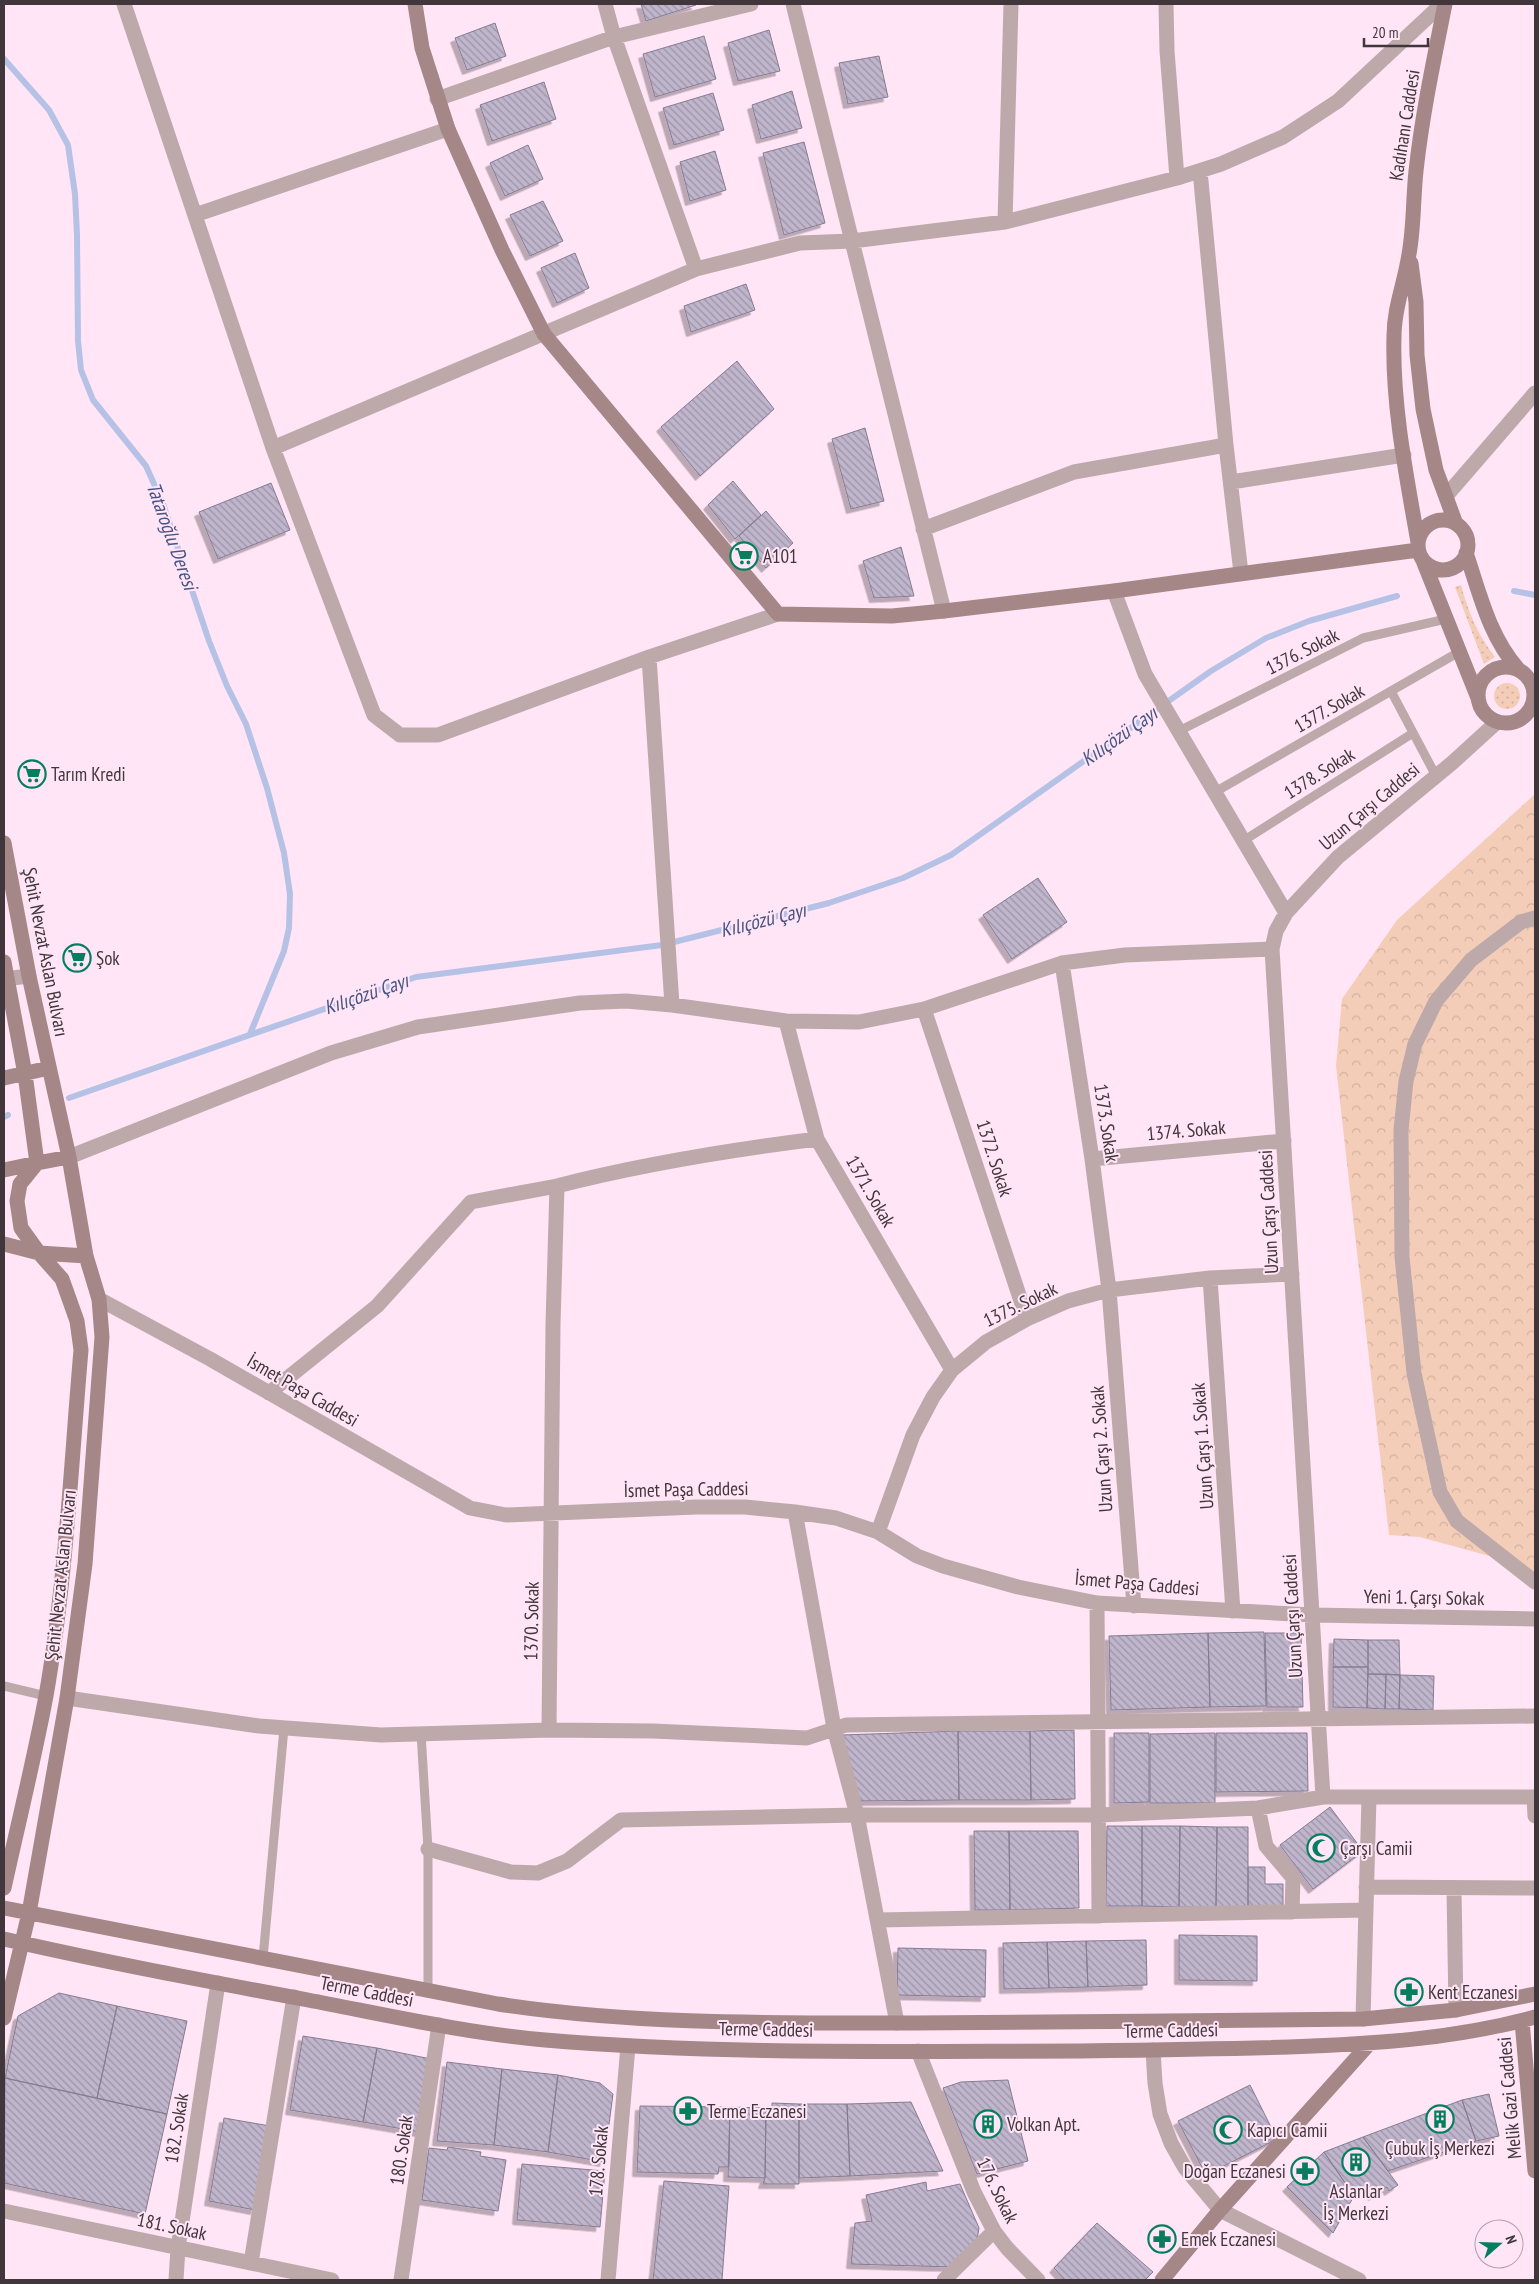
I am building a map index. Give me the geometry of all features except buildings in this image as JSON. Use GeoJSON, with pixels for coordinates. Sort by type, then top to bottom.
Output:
{"type":"FeatureCollection","features":[{"type":"Feature","properties":{"kind":"main road"},"geometry":{"type":"LineString","coordinates":[[415,4],[422,48],[448,129],[502,250],[544,334],[778,614],[892,616],[944,611],[1114,591],[1420,550]]}},
{"type":"Feature","properties":{"kind":"main road","name":"Kadıhanı Caddesi"},"geometry":{"type":"LineString","coordinates":[[1409,254],[1422,122],[1443,4]]}},
{"type":"Feature","properties":{"kind":"main road"},"geometry":{"type":"LineString","coordinates":[[1409,254],[1416,302],[1417,355],[1423,409],[1436,470],[1456,524],[1466,536],[1466,553],[1498,644],[1526,674],[1534,691],[1532,709],[1515,721],[1497,722],[1484,712],[1480,705],[1420,550],[1404,455],[1395,379],[1394,333],[1398,298],[1409,254]]}},
{"type":"Feature","properties":{"kind":"main road"},"geometry":{"type":"LineString","coordinates":[[1456,524],[1448,520],[1432,522],[1425,527],[1420,550],[1433,568],[1449,569],[1462,560],[1466,553]]}},
{"type":"Feature","properties":{"kind":"main road"},"geometry":{"type":"LineString","coordinates":[[1480,705],[1479,688],[1487,674],[1502,667],[1526,674]]}},
{"type":"Feature","properties":{"kind":"main road","name":"Şehit Nevzat Aslan Bulvarı"},"geometry":{"type":"LineString","coordinates":[[4,843],[29,976],[69,1158],[86,1256],[99,1299],[102,1337],[84,1564],[67,1698],[29,1913],[4,2018]]}},
{"type":"Feature","properties":{"kind":"main road"},"geometry":{"type":"LineString","coordinates":[[4,962],[5,978],[25,1074],[36,1141],[37,1163]]}},
{"type":"Feature","properties":{"kind":"main road"},"geometry":{"type":"LineString","coordinates":[[4,1078],[49,1068]]}},
{"type":"Feature","properties":{"kind":"main road"},"geometry":{"type":"LineString","coordinates":[[4,1170],[69,1158]]}},
{"type":"Feature","properties":{"kind":"main road","name":"Şehit Nevzat Aslan Bulvarı"},"geometry":{"type":"LineString","coordinates":[[4,1888],[46,1696],[64,1562],[81,1350],[77,1321],[62,1279],[39,1253],[21,1228],[16,1201],[20,1184],[37,1163]]}},
{"type":"Feature","properties":{"kind":"main road"},"geometry":{"type":"LineString","coordinates":[[4,1244],[39,1253],[86,1256]]}},
{"type":"Feature","properties":{"kind":"main road","name":"Terme Caddesi"},"geometry":{"type":"LineString","coordinates":[[4,1908],[540,2010],[632,2018],[746,2023],[1363,2019],[1456,2010],[1535,1994]]}},
{"type":"Feature","properties":{"kind":"main road","name":"Terme Caddesi"},"geometry":{"type":"LineString","coordinates":[[4,1939],[218,1983],[439,2025],[542,2040],[628,2046],[918,2051],[1154,2050],[1369,2044],[1462,2034],[1529,2019]]}},
{"type":"Feature","properties":{"kind":"main road","name":"Melik Gazi Caddesi"},"geometry":{"type":"LineString","coordinates":[[1529,2019],[1535,2171]]}},
{"type":"Feature","properties":{"kind":"main road"},"geometry":{"type":"LineString","coordinates":[[1162,2280],[1220,2210],[1369,2044]]}},
{"type":"Feature","properties":{"kind":"street"},"geometry":{"type":"LineString","coordinates":[[124,4],[273,448],[374,715],[400,735],[438,735],[649,657],[778,614]]}},
{"type":"Feature","properties":{"kind":"street"},"geometry":{"type":"LineString","coordinates":[[605,4],[614,37],[696,269]]}},
{"type":"Feature","properties":{"kind":"street"},"geometry":{"type":"LineString","coordinates":[[437,99],[614,37],[750,4]]}},
{"type":"Feature","properties":{"kind":"street"},"geometry":{"type":"LineString","coordinates":[[793,4],[944,611]]}},
{"type":"Feature","properties":{"kind":"street"},"geometry":{"type":"LineString","coordinates":[[1005,222],[1011,4]]}},
{"type":"Feature","properties":{"kind":"street"},"geometry":{"type":"LineString","coordinates":[[1166,4],[1167,51],[1178,178]]}},
{"type":"Feature","properties":{"kind":"street"},"geometry":{"type":"LineString","coordinates":[[273,448],[696,269],[800,243],[852,241],[1005,222],[1200,171],[1283,137],[1338,101],[1443,4]]}},
{"type":"Feature","properties":{"kind":"street"},"geometry":{"type":"LineString","coordinates":[[195,215],[448,129]]}},
{"type":"Feature","properties":{"kind":"street"},"geometry":{"type":"LineString","coordinates":[[1200,171],[1226,445],[1241,573]]}},
{"type":"Feature","properties":{"kind":"street"},"geometry":{"type":"LineString","coordinates":[[1446,496],[1535,393]]}},
{"type":"Feature","properties":{"kind":"street"},"geometry":{"type":"LineString","coordinates":[[923,529],[1074,472],[1226,445]]}},
{"type":"Feature","properties":{"kind":"street"},"geometry":{"type":"LineString","coordinates":[[1231,482],[1404,455]]}},
{"type":"Feature","properties":{"kind":"street"},"geometry":{"type":"LineString","coordinates":[[1114,591],[1145,674],[1286,913]]}},
{"type":"Feature","properties":{"kind":"street"},"geometry":{"type":"LineString","coordinates":[[649,657],[672,1005]]}},
{"type":"Feature","properties":{"kind":"street","name":"Uzun Çarşı Caddesi"},"geometry":{"type":"LineString","coordinates":[[1322,1797],[1272,949],[1276,931],[1286,913],[1338,857],[1436,776],[1497,722]]}},
{"type":"Feature","properties":{"kind":"street"},"geometry":{"type":"LineString","coordinates":[[1535,918],[1521,922],[1471,960],[1436,1001],[1415,1044],[1406,1081],[1401,1130],[1402,1257],[1414,1373],[1440,1492],[1456,1521],[1535,1582]]}},
{"type":"Feature","properties":{"kind":"street"},"geometry":{"type":"LineString","coordinates":[[69,1158],[331,1053],[418,1027],[580,1003],[626,1001],[672,1005],[786,1021],[859,1022],[924,1009],[1062,963],[1125,955],[1272,949]]}},
{"type":"Feature","properties":{"kind":"street","name":"1373. Sokak"},"geometry":{"type":"LineString","coordinates":[[1062,963],[1092,1159],[1109,1290]]}},
{"type":"Feature","properties":{"kind":"street"},"geometry":{"type":"LineString","coordinates":[[5,978],[29,976]]}},
{"type":"Feature","properties":{"kind":"street","name":"1372. Sokak"},"geometry":{"type":"LineString","coordinates":[[924,1009],[1027,1319]]}},
{"type":"Feature","properties":{"kind":"street","name":"1371. Sokak"},"geometry":{"type":"LineString","coordinates":[[786,1021],[817,1139],[952,1370]]}},
{"type":"Feature","properties":{"kind":"street"},"geometry":{"type":"LineString","coordinates":[[269,1394],[377,1306],[471,1202],[722,1152],[817,1139]]}},
{"type":"Feature","properties":{"kind":"street","name":"1374. Sokak"},"geometry":{"type":"LineString","coordinates":[[1092,1159],[1284,1141]]}},
{"type":"Feature","properties":{"kind":"street","name":"1370. Sokak"},"geometry":{"type":"LineString","coordinates":[[549,1730],[553,1324],[557,1186]]}},
{"type":"Feature","properties":{"kind":"street","name":"1375. Sokak"},"geometry":{"type":"LineString","coordinates":[[878,1532],[913,1435],[933,1397],[952,1370],[986,1342],[1027,1319],[1068,1301],[1109,1290],[1210,1278],[1292,1274]]}},
{"type":"Feature","properties":{"kind":"street","name":"Uzun Çarşı 1. Sokak"},"geometry":{"type":"LineString","coordinates":[[1210,1278],[1233,1611]]}},
{"type":"Feature","properties":{"kind":"street","name":"Uzun Çarşı 2. Sokak"},"geometry":{"type":"LineString","coordinates":[[1109,1290],[1134,1606]]}},
{"type":"Feature","properties":{"kind":"street","name":"İsmet Paşa Caddesi"},"geometry":{"type":"LineString","coordinates":[[99,1299],[470,1508],[506,1515],[696,1507],[795,1512],[836,1518],[878,1532],[918,1556],[943,1566],[1018,1587],[1097,1603],[1312,1615]]}},
{"type":"Feature","properties":{"kind":"street"},"geometry":{"type":"LineString","coordinates":[[795,1512],[834,1728],[857,1815],[879,1920],[897,2023]]}},
{"type":"Feature","properties":{"kind":"street"},"geometry":{"type":"LineString","coordinates":[[1097,1603],[1099,1916]]}},
{"type":"Feature","properties":{"kind":"street","name":"Yeni 1. Çarşı Sokak"},"geometry":{"type":"LineString","coordinates":[[1312,1615],[1535,1619]]}},
{"type":"Feature","properties":{"kind":"street"},"geometry":{"type":"LineString","coordinates":[[67,1698],[259,1726],[381,1734],[549,1730],[654,1731],[807,1738],[846,1725],[1535,1716]]}},
{"type":"Feature","properties":{"kind":"street"},"geometry":{"type":"LineString","coordinates":[[428,1849],[511,1872],[538,1873],[567,1861],[621,1820],[857,1815],[1099,1815],[1258,1808],[1322,1797],[1535,1797],[1535,1816]]}},
{"type":"Feature","properties":{"kind":"street"},"geometry":{"type":"LineString","coordinates":[[1363,2019],[1369,1797]]}},
{"type":"Feature","properties":{"kind":"street"},"geometry":{"type":"LineString","coordinates":[[1258,1808],[1266,1846],[1293,1878],[1292,1912]]}},
{"type":"Feature","properties":{"kind":"street"},"geometry":{"type":"LineString","coordinates":[[1366,1887],[1535,1888]]}},
{"type":"Feature","properties":{"kind":"street"},"geometry":{"type":"LineString","coordinates":[[1454,1889],[1456,2010]]}},
{"type":"Feature","properties":{"kind":"street"},"geometry":{"type":"LineString","coordinates":[[879,1920],[1366,1910]]}},
{"type":"Feature","properties":{"kind":"street","name":"182. Sokak"},"geometry":{"type":"LineString","coordinates":[[176,2280],[178,2248],[218,1983]]}},
{"type":"Feature","properties":{"kind":"street"},"geometry":{"type":"LineString","coordinates":[[251,2263],[294,1997]]}},
{"type":"Feature","properties":{"kind":"street","name":"180. Sokak"},"geometry":{"type":"LineString","coordinates":[[402,2280],[439,2025]]}},
{"type":"Feature","properties":{"kind":"street","name":"178. Sokak"},"geometry":{"type":"LineString","coordinates":[[608,2280],[628,2046]]}},
{"type":"Feature","properties":{"kind":"street"},"geometry":{"type":"LineString","coordinates":[[1154,2050],[1155,2083],[1160,2114],[1171,2143],[1185,2168],[1220,2210],[1359,2280]]}},
{"type":"Feature","properties":{"kind":"street","name":"176. Sokak"},"geometry":{"type":"LineString","coordinates":[[918,2051],[974,2192],[994,2231],[1007,2248],[1038,2280]]}},
{"type":"Feature","properties":{"kind":"street","name":"181. Sokak"},"geometry":{"type":"LineString","coordinates":[[4,2211],[332,2280]]}},
{"type":"Feature","properties":{"kind":"street"},"geometry":{"type":"LineString","coordinates":[[944,2280],[994,2231]]}},
{"type":"Feature","properties":{"kind":"lane","name":"1376. Sokak"},"geometry":{"type":"LineString","coordinates":[[1179,731],[1363,638],[1446,619]]}},
{"type":"Feature","properties":{"kind":"lane","name":"1377. Sokak"},"geometry":{"type":"LineString","coordinates":[[1215,792],[1459,652]]}},
{"type":"Feature","properties":{"kind":"lane"},"geometry":{"type":"LineString","coordinates":[[1391,691],[1436,776]]}},
{"type":"Feature","properties":{"kind":"lane","name":"1378. Sokak"},"geometry":{"type":"LineString","coordinates":[[1243,841],[1413,733]]}},
{"type":"Feature","properties":{"kind":"lane"},"geometry":{"type":"LineString","coordinates":[[4,1686],[46,1696]]}},
{"type":"Feature","properties":{"kind":"lane"},"geometry":{"type":"LineString","coordinates":[[264,1958],[284,1728]]}},
{"type":"Feature","properties":{"kind":"lane"},"geometry":{"type":"LineString","coordinates":[[421,1734],[428,1849],[428,1990]]}},
{"type":"Feature","properties":{"kind":"green space"},"geometry":{"type":"Polygon","coordinates":[[[1461,585],[1474,623],[1495,657],[1484,664],[1455,587],[1461,585]]]}},
{"type":"Feature","properties":{"kind":"green space"},"geometry":{"type":"Polygon","coordinates":[[[1507,683],[1516,687],[1520,696],[1516,705],[1507,709],[1498,705],[1494,696],[1498,687],[1507,683]]]}},
{"type":"Feature","properties":{"kind":"green space"},"geometry":{"type":"Polygon","coordinates":[[[1535,794],[1535,1579],[1493,1557],[1420,1537],[1389,1535],[1336,1066],[1342,999],[1397,920],[1535,794]]]}},
{"type":"Feature","properties":{"kind":"waterway","name":"Tataroğlu Deresi"},"geometry":{"type":"LineString","coordinates":[[4,59],[49,110],[68,145],[75,194],[78,341],[81,370],[93,400],[146,466],[163,504],[209,641],[227,686],[246,724],[267,788],[284,853],[290,894],[289,928],[284,951],[250,1034]]}},
{"type":"Feature","properties":{"kind":"waterway"},"geometry":{"type":"LineString","coordinates":[[1514,591],[1535,595]]}},
{"type":"Feature","properties":{"kind":"waterway","name":"Kılıçözü Çayı"},"geometry":{"type":"LineString","coordinates":[[69,1098],[416,977],[662,945],[829,903],[903,878],[951,855],[1211,671],[1266,638],[1309,621],[1397,596]]}},
{"type":"Feature","properties":{"kind":"waterway","name":"Kılıçözü Çayı"},"geometry":{"type":"LineString","coordinates":[[4,1117],[8,1115]]}},
{"type":"Feature","properties":{"kind":"place","name":"A101"},"geometry":{"type":"Point","coordinates":[744,556]}},
{"type":"Feature","properties":{"kind":"place","name":"Tarım Kredi"},"geometry":{"type":"Point","coordinates":[32,774]}},
{"type":"Feature","properties":{"kind":"place","name":"Şok"},"geometry":{"type":"Point","coordinates":[77,958]}},
{"type":"Feature","properties":{"kind":"place","name":"Çarşı Camii"},"geometry":{"type":"Point","coordinates":[1321,1848]}},
{"type":"Feature","properties":{"kind":"place","name":"Kent Eczanesi"},"geometry":{"type":"Point","coordinates":[1409,1992]}},
{"type":"Feature","properties":{"kind":"place","name":"Terme Eczanesi"},"geometry":{"type":"Point","coordinates":[688,2111]}},
{"type":"Feature","properties":{"kind":"place","name":"Çubuk İş Merkezi"},"geometry":{"type":"Point","coordinates":[1440,2119]}},
{"type":"Feature","properties":{"kind":"place","name":"Volkan Apt."},"geometry":{"type":"Point","coordinates":[988,2124]}},
{"type":"Feature","properties":{"kind":"place","name":"Kapıcı Camii"},"geometry":{"type":"Point","coordinates":[1228,2130]}},
{"type":"Feature","properties":{"kind":"place","name":"Aslanlar İş Merkezi"},"geometry":{"type":"Point","coordinates":[1356,2162]}},
{"type":"Feature","properties":{"kind":"place","name":"Doğan Eczanesi"},"geometry":{"type":"Point","coordinates":[1305,2171]}},
{"type":"Feature","properties":{"kind":"place","name":"Emek Eczanesi"},"geometry":{"type":"Point","coordinates":[1162,2239]}}]}
